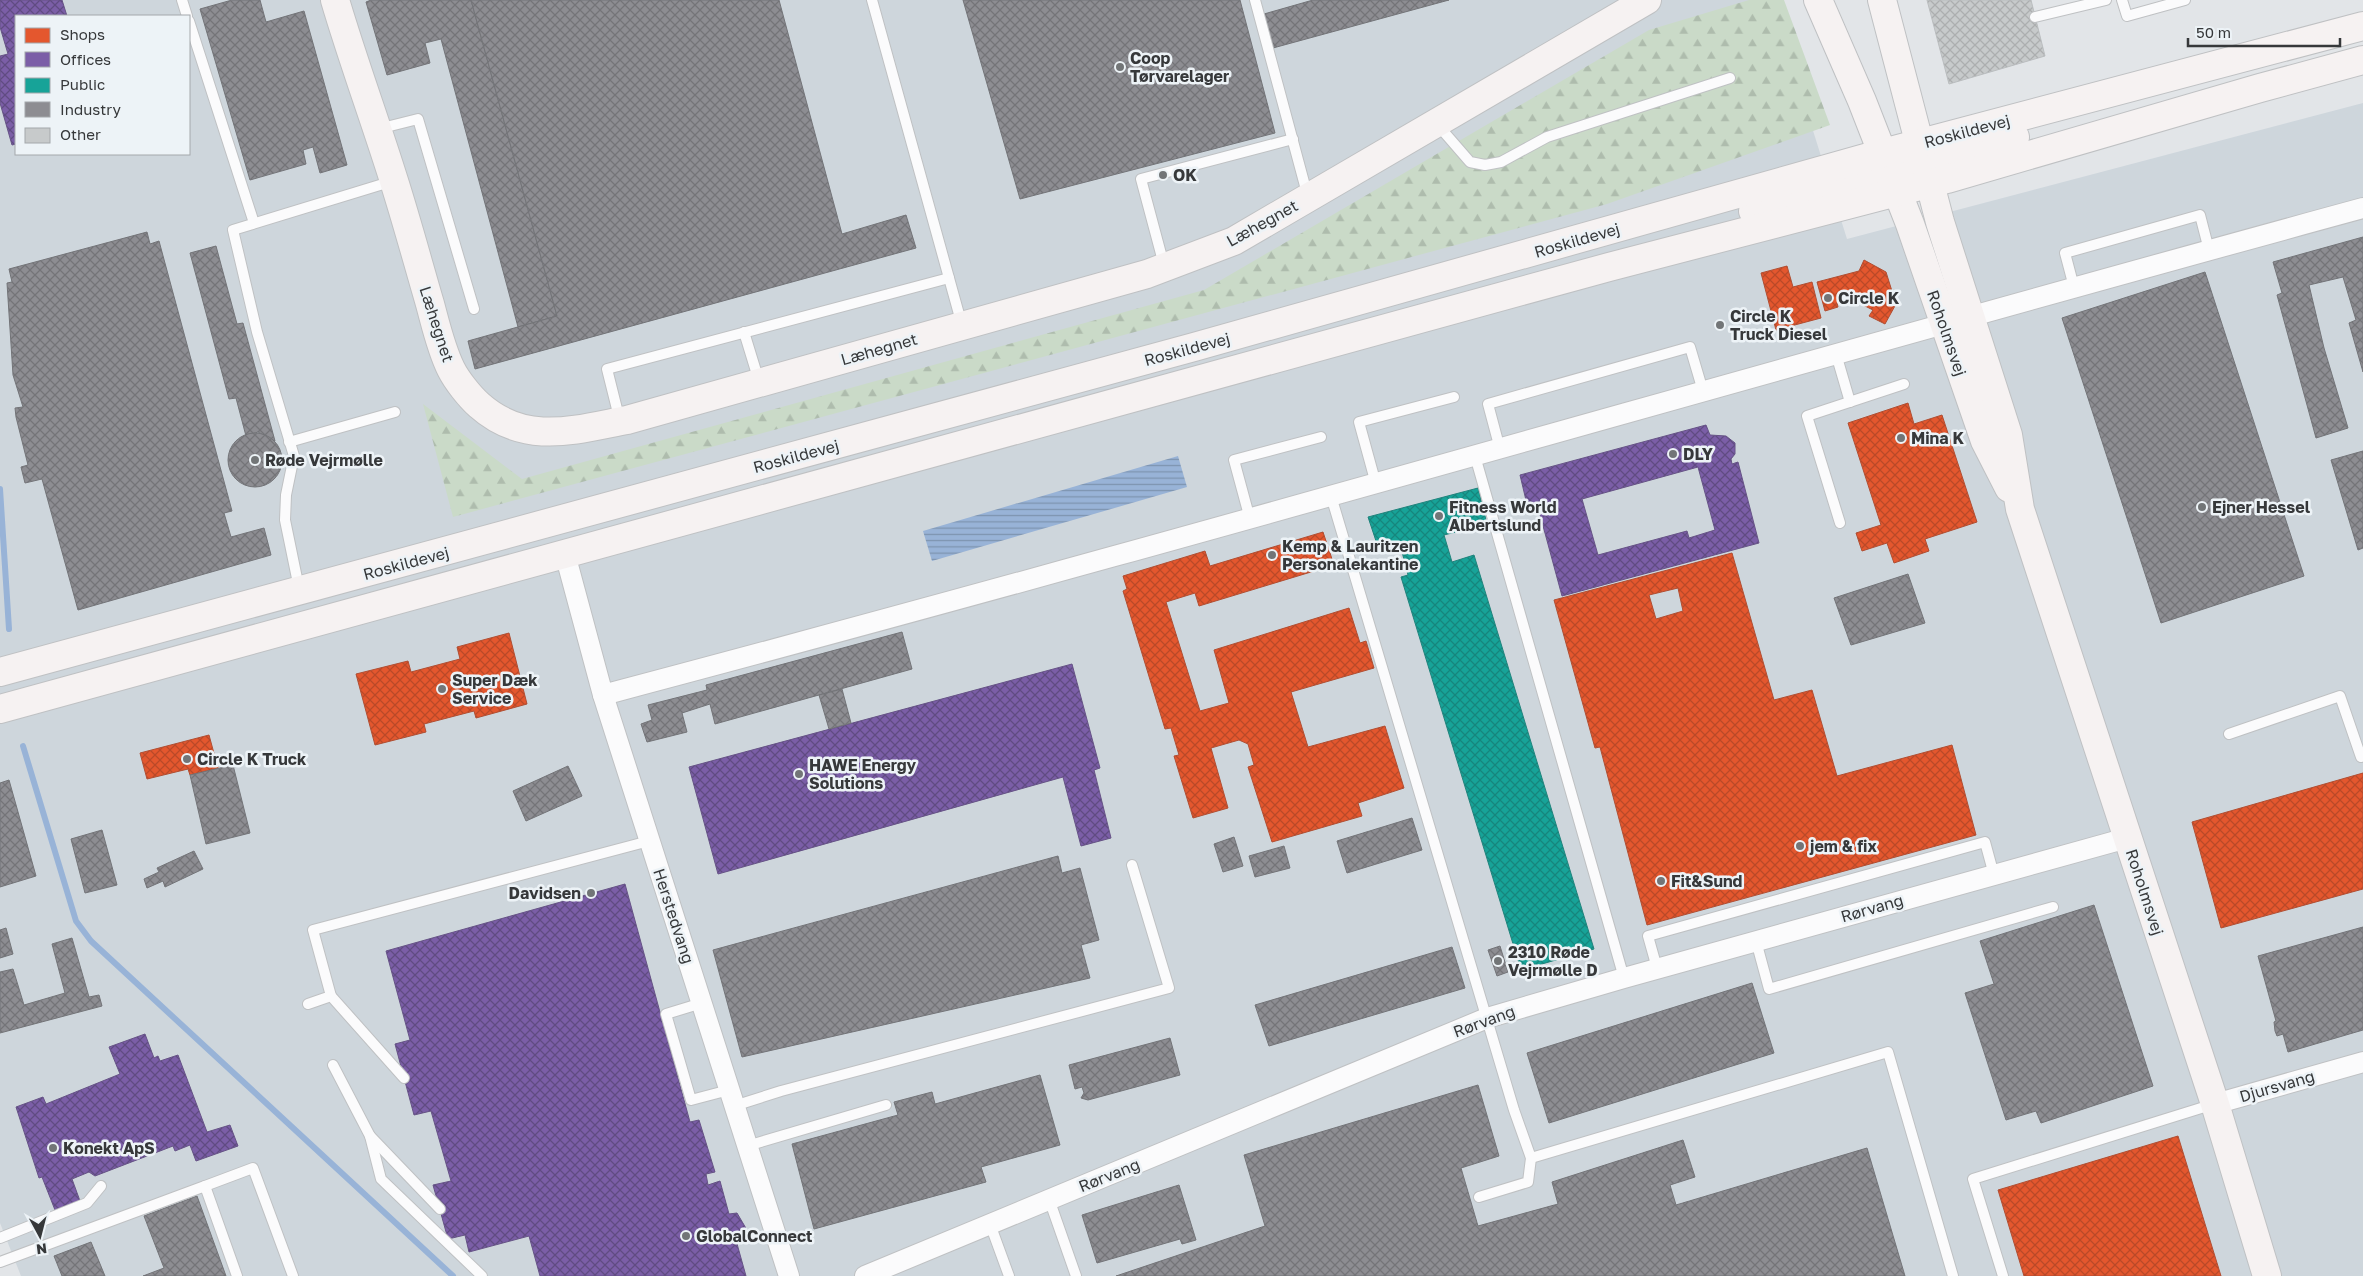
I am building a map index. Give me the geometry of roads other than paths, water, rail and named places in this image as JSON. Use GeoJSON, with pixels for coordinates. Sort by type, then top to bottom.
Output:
{"type":"FeatureCollection","features":[{"type":"Feature","properties":{"kind":"main road","name":"Læhegnet"},"geometry":{"type":"LineString","coordinates":[[336,0],[394,180],[439,337],[451,370],[479,405],[500,419],[523,429],[543,432],[565,432],[620,422],[1164,268],[1234,241],[1647,0]]}},
{"type":"Feature","properties":{"kind":"main road","name":"Roholmsvej"},"geometry":{"type":"LineString","coordinates":[[1818,0],[1890,173],[1985,441],[2020,509]]}},
{"type":"Feature","properties":{"kind":"main road","name":"Roholmsvej"},"geometry":{"type":"LineString","coordinates":[[1882,0],[1924,164],[2008,435],[2020,509],[2127,838],[2203,1108],[2267,1276]]}},
{"type":"Feature","properties":{"kind":"main road","name":"Roskildevej"},"geometry":{"type":"LineString","coordinates":[[8,707],[1660,254],[1890,173],[1924,164],[2148,82],[2363,26]]}},
{"type":"Feature","properties":{"kind":"main road"},"geometry":{"type":"LineString","coordinates":[[2260,88],[2363,48]]}},
{"type":"Feature","properties":{"kind":"main road","name":"Roskildevej"},"geometry":{"type":"LineString","coordinates":[[5,671],[1410,287],[1924,164],[2260,88],[2363,60]]}},
{"type":"Feature","properties":{"kind":"street"},"geometry":{"type":"LineString","coordinates":[[603,695],[1250,519],[1943,323],[2363,208]]}},
{"type":"Feature","properties":{"kind":"street","name":"Herstedvang"},"geometry":{"type":"LineString","coordinates":[[565,554],[603,695],[789,1276]]}},
{"type":"Feature","properties":{"kind":"street","name":"Rørvang"},"geometry":{"type":"LineString","coordinates":[[865,1276],[1487,1018],[1657,968],[2127,838]]}},
{"type":"Feature","properties":{"kind":"street","name":"Djursvang"},"geometry":{"type":"LineString","coordinates":[[2203,1108],[2363,1062]]}},
{"type":"Feature","properties":{"kind":"lane"},"geometry":{"type":"LineString","coordinates":[[182,0],[187,15]]}},
{"type":"Feature","properties":{"kind":"lane"},"geometry":{"type":"LineString","coordinates":[[872,0],[962,326]]}},
{"type":"Feature","properties":{"kind":"lane"},"geometry":{"type":"LineString","coordinates":[[1254,0],[1309,198]]}},
{"type":"Feature","properties":{"kind":"lane"},"geometry":{"type":"LineString","coordinates":[[2035,17],[2106,0]]}},
{"type":"Feature","properties":{"kind":"lane"},"geometry":{"type":"LineString","coordinates":[[2122,0],[2127,16],[2185,0]]}},
{"type":"Feature","properties":{"kind":"lane"},"geometry":{"type":"LineString","coordinates":[[190,24],[254,223]]}},
{"type":"Feature","properties":{"kind":"lane"},"geometry":{"type":"LineString","coordinates":[[1436,123],[1470,162],[1485,165],[1501,162],[1547,137],[1730,78]]}},
{"type":"Feature","properties":{"kind":"lane"},"geometry":{"type":"LineString","coordinates":[[377,130],[418,119],[474,309]]}},
{"type":"Feature","properties":{"kind":"lane"},"geometry":{"type":"LineString","coordinates":[[1164,268],[1141,179],[1293,139]]}},
{"type":"Feature","properties":{"kind":"lane"},"geometry":{"type":"LineString","coordinates":[[299,592],[285,520],[286,495],[294,456],[258,332],[233,230],[394,180]]}},
{"type":"Feature","properties":{"kind":"lane"},"geometry":{"type":"LineString","coordinates":[[2074,287],[2065,253],[2190,218],[2200,216],[2209,250]]}},
{"type":"Feature","properties":{"kind":"lane"},"geometry":{"type":"LineString","coordinates":[[620,422],[608,369],[949,278]]}},
{"type":"Feature","properties":{"kind":"lane"},"geometry":{"type":"LineString","coordinates":[[744,332],[759,383]]}},
{"type":"Feature","properties":{"kind":"lane"},"geometry":{"type":"LineString","coordinates":[[1500,449],[1488,404],[1690,347],[1703,391]]}},
{"type":"Feature","properties":{"kind":"lane"},"geometry":{"type":"LineString","coordinates":[[1836,354],[1850,402]]}},
{"type":"Feature","properties":{"kind":"lane"},"geometry":{"type":"LineString","coordinates":[[1840,523],[1807,416],[1904,384]]}},
{"type":"Feature","properties":{"kind":"lane"},"geometry":{"type":"LineString","coordinates":[[1376,484],[1359,422],[1454,398]]}},
{"type":"Feature","properties":{"kind":"lane"},"geometry":{"type":"LineString","coordinates":[[289,442],[395,412]]}},
{"type":"Feature","properties":{"kind":"lane"},"geometry":{"type":"LineString","coordinates":[[1250,519],[1234,460],[1321,437]]}},
{"type":"Feature","properties":{"kind":"lane"},"geometry":{"type":"LineString","coordinates":[[1475,456],[1624,978]]}},
{"type":"Feature","properties":{"kind":"lane"},"geometry":{"type":"LineString","coordinates":[[1331,496],[1487,1018],[1531,1158],[1528,1182],[1479,1197]]}},
{"type":"Feature","properties":{"kind":"lane"},"geometry":{"type":"LineString","coordinates":[[2229,734],[2340,696],[2361,757]]}},
{"type":"Feature","properties":{"kind":"lane"},"geometry":{"type":"LineString","coordinates":[[404,1078],[332,996],[313,930],[649,841]]}},
{"type":"Feature","properties":{"kind":"lane"},"geometry":{"type":"LineString","coordinates":[[1657,968],[1648,936],[1985,842],[1994,875]]}},
{"type":"Feature","properties":{"kind":"lane"},"geometry":{"type":"LineString","coordinates":[[702,1003],[666,1014],[691,1100],[732,1098],[781,1091],[1169,988],[1132,864]]}},
{"type":"Feature","properties":{"kind":"lane"},"geometry":{"type":"LineString","coordinates":[[1756,941],[1769,989],[2053,907]]}},
{"type":"Feature","properties":{"kind":"lane"},"geometry":{"type":"LineString","coordinates":[[308,1004],[332,996]]}},
{"type":"Feature","properties":{"kind":"lane"},"geometry":{"type":"LineString","coordinates":[[1531,1158],[1888,1052],[1952,1276]]}},
{"type":"Feature","properties":{"kind":"lane"},"geometry":{"type":"LineString","coordinates":[[333,1065],[370,1136],[381,1179],[482,1276]]}},
{"type":"Feature","properties":{"kind":"lane"},"geometry":{"type":"LineString","coordinates":[[747,1146],[886,1105]]}},
{"type":"Feature","properties":{"kind":"lane"},"geometry":{"type":"LineString","coordinates":[[2003,1276],[1973,1179],[2203,1108]]}},
{"type":"Feature","properties":{"kind":"lane"},"geometry":{"type":"LineString","coordinates":[[370,1136],[440,1209]]}},
{"type":"Feature","properties":{"kind":"lane"},"geometry":{"type":"LineString","coordinates":[[0,1262],[252,1168],[293,1276]]}},
{"type":"Feature","properties":{"kind":"lane"},"geometry":{"type":"LineString","coordinates":[[0,1238],[87,1203],[101,1186]]}},
{"type":"Feature","properties":{"kind":"lane"},"geometry":{"type":"LineString","coordinates":[[205,1186],[237,1276]]}},
{"type":"Feature","properties":{"kind":"lane"},"geometry":{"type":"LineString","coordinates":[[1049,1199],[1076,1276]]}},
{"type":"Feature","properties":{"kind":"lane"},"geometry":{"type":"LineString","coordinates":[[990,1224],[1009,1276]]}},
{"type":"Feature","properties":{"kind":"water"},"geometry":{"type":"Polygon","coordinates":[[[1178,456],[1187,487],[932,561],[923,531],[1178,456]]]}},
{"type":"Feature","properties":{"kind":"waterway"},"geometry":{"type":"LineString","coordinates":[[0,489],[9,629]]}},
{"type":"Feature","properties":{"kind":"waterway"},"geometry":{"type":"LineString","coordinates":[[23,746],[76,921],[91,941],[453,1276]]}},
{"type":"Feature","properties":{"kind":"place","name":"Coop Tørvarelager"},"geometry":{"type":"Point","coordinates":[1120,67]}},
{"type":"Feature","properties":{"kind":"place","name":"OK"},"geometry":{"type":"Point","coordinates":[1163,175]}},
{"type":"Feature","properties":{"kind":"place","name":"Circle K"},"geometry":{"type":"Point","coordinates":[1828,298]}},
{"type":"Feature","properties":{"kind":"place","name":"Circle K Truck Diesel"},"geometry":{"type":"Point","coordinates":[1720,325]}},
{"type":"Feature","properties":{"kind":"place","name":"Mina K"},"geometry":{"type":"Point","coordinates":[1901,438]}},
{"type":"Feature","properties":{"kind":"place","name":"DLY"},"geometry":{"type":"Point","coordinates":[1673,454]}},
{"type":"Feature","properties":{"kind":"place","name":"Røde Vejrmølle"},"geometry":{"type":"Point","coordinates":[255,460]}},
{"type":"Feature","properties":{"kind":"place","name":"Ejner Hessel"},"geometry":{"type":"Point","coordinates":[2202,507]}},
{"type":"Feature","properties":{"kind":"place","name":"Fitness World Albertslund"},"geometry":{"type":"Point","coordinates":[1439,516]}},
{"type":"Feature","properties":{"kind":"place","name":"Kemp & Lauritzen Personalekantine"},"geometry":{"type":"Point","coordinates":[1272,555]}},
{"type":"Feature","properties":{"kind":"place","name":"Super Dæk Service"},"geometry":{"type":"Point","coordinates":[442,689]}},
{"type":"Feature","properties":{"kind":"place","name":"Circle K Truck"},"geometry":{"type":"Point","coordinates":[187,759]}},
{"type":"Feature","properties":{"kind":"place","name":"HAWE Energy Solutions"},"geometry":{"type":"Point","coordinates":[799,774]}},
{"type":"Feature","properties":{"kind":"place","name":"jem & fix"},"geometry":{"type":"Point","coordinates":[1800,846]}},
{"type":"Feature","properties":{"kind":"place","name":"Fit&Sund"},"geometry":{"type":"Point","coordinates":[1661,881]}},
{"type":"Feature","properties":{"kind":"place","name":"Davidsen"},"geometry":{"type":"Point","coordinates":[591,893]}},
{"type":"Feature","properties":{"kind":"place","name":"2310 Røde Vejrmølle D"},"geometry":{"type":"Point","coordinates":[1498,961]}},
{"type":"Feature","properties":{"kind":"place","name":"Konekt ApS"},"geometry":{"type":"Point","coordinates":[53,1148]}},
{"type":"Feature","properties":{"kind":"place","name":"GlobalConnect"},"geometry":{"type":"Point","coordinates":[686,1236]}}]}
